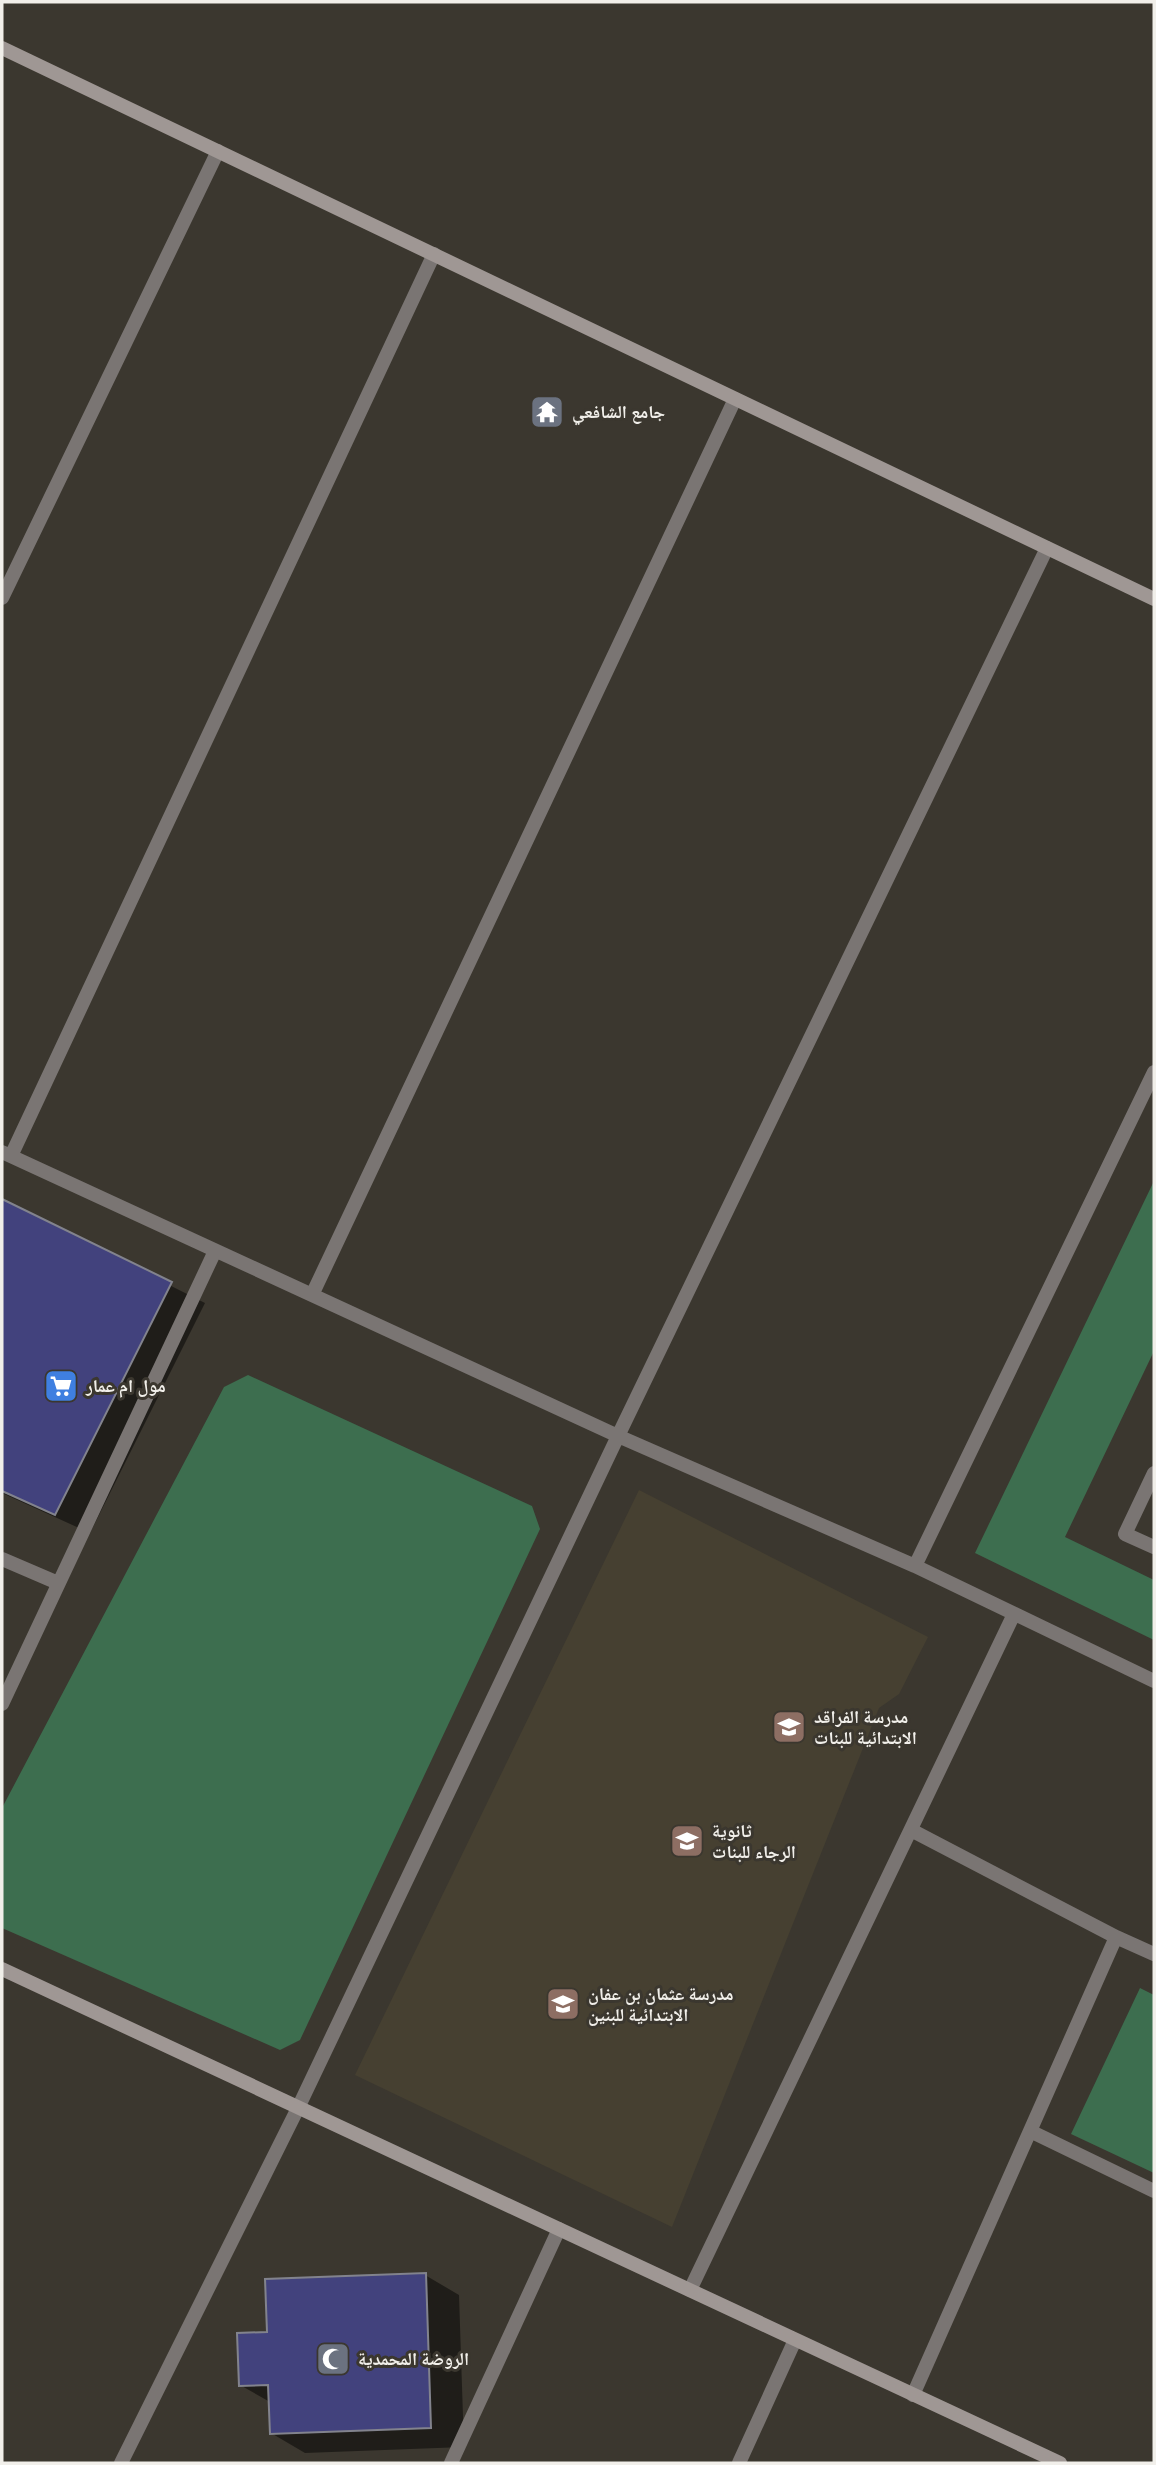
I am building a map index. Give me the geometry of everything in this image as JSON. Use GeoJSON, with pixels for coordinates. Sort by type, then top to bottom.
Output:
{"type":"FeatureCollection","features":[{"type":"Feature","properties":{"kind":"street"},"geometry":{"type":"LineString","coordinates":[[2,48],[1154,599]]}},
{"type":"Feature","properties":{"kind":"street"},"geometry":{"type":"LineString","coordinates":[[2,598],[218,151]]}},
{"type":"Feature","properties":{"kind":"street"},"geometry":{"type":"LineString","coordinates":[[434,254],[6,1154],[618,1436],[915,1566],[1154,1681]]}},
{"type":"Feature","properties":{"kind":"street"},"geometry":{"type":"LineString","coordinates":[[312,1295],[735,398]]}},
{"type":"Feature","properties":{"kind":"street"},"geometry":{"type":"LineString","coordinates":[[121,2463],[298,2108],[618,1436],[1047,548]]}},
{"type":"Feature","properties":{"kind":"street"},"geometry":{"type":"LineString","coordinates":[[915,1566],[1154,1072]]}},
{"type":"Feature","properties":{"kind":"street"},"geometry":{"type":"LineString","coordinates":[[2,1704],[215,1251]]}},
{"type":"Feature","properties":{"kind":"street"},"geometry":{"type":"LineString","coordinates":[[1154,1473],[1125,1534],[1154,1547]]}},
{"type":"Feature","properties":{"kind":"street"},"geometry":{"type":"LineString","coordinates":[[2,1559],[58,1583]]}},
{"type":"Feature","properties":{"kind":"street"},"geometry":{"type":"LineString","coordinates":[[690,2290],[1014,1614]]}},
{"type":"Feature","properties":{"kind":"street"},"geometry":{"type":"LineString","coordinates":[[911,1830],[1116,1937],[1154,1954]]}},
{"type":"Feature","properties":{"kind":"street"},"geometry":{"type":"LineString","coordinates":[[913,2395],[1116,1937]]}},
{"type":"Feature","properties":{"kind":"street"},"geometry":{"type":"LineString","coordinates":[[3,1972],[1060,2463]]}},
{"type":"Feature","properties":{"kind":"street"},"geometry":{"type":"LineString","coordinates":[[1030,2131],[1154,2190]]}},
{"type":"Feature","properties":{"kind":"street"},"geometry":{"type":"LineString","coordinates":[[451,2463],[559,2229]]}},
{"type":"Feature","properties":{"kind":"street"},"geometry":{"type":"LineString","coordinates":[[739,2463],[795,2340]]}},
{"type":"Feature","properties":{"kind":"shaded area"},"geometry":{"type":"Polygon","coordinates":[[[639,1490],[928,1637],[899,1694],[879,1708],[672,2227],[355,2075],[639,1490]]]}},
{"type":"Feature","properties":{"kind":"green space"},"geometry":{"type":"Polygon","coordinates":[[[1154,1181],[1154,1351],[1065,1537],[1154,1580],[1154,1640],[975,1553],[1154,1181]]]}},
{"type":"Feature","properties":{"kind":"green space"},"geometry":{"type":"Polygon","coordinates":[[[248,1375],[532,1506],[540,1529],[300,2040],[280,2050],[2,1928],[2,1808],[224,1387],[248,1375]]]}},
{"type":"Feature","properties":{"kind":"green space"},"geometry":{"type":"Polygon","coordinates":[[[1140,1988],[1154,1995],[1154,2173],[1071,2134],[1140,1988]]]}},
{"type":"Feature","properties":{"kind":"building","name":"مول ام عمار"},"geometry":{"type":"Polygon","coordinates":[[[2,1199],[172,1282],[55,1515],[2,1491],[2,1199]]]}},
{"type":"Feature","properties":{"kind":"building","name":"الروضة المحمدية"},"geometry":{"type":"Polygon","coordinates":[[[426,2273],[431,2428],[270,2434],[268,2385],[239,2386],[237,2333],[267,2332],[265,2279],[426,2273]]]}},
{"type":"Feature","properties":{"kind":"place","name":"جامع الشافعي"},"geometry":{"type":"Point","coordinates":[547,412]}},
{"type":"Feature","properties":{"kind":"place","name":"مول ام عمار"},"geometry":{"type":"Point","coordinates":[61,1386]}},
{"type":"Feature","properties":{"kind":"place","name":"مدرسة الفراقد الابتدائية للبنات"},"geometry":{"type":"Point","coordinates":[789,1727]}},
{"type":"Feature","properties":{"kind":"place","name":"ثانوية الرجاء للبنات"},"geometry":{"type":"Point","coordinates":[687,1841]}},
{"type":"Feature","properties":{"kind":"place","name":"مدرسة عثمان بن عفان الابتدائية للبنين"},"geometry":{"type":"Point","coordinates":[563,2004]}},
{"type":"Feature","properties":{"kind":"place","name":"الروضة المحمدية"},"geometry":{"type":"Point","coordinates":[333,2359]}}]}
